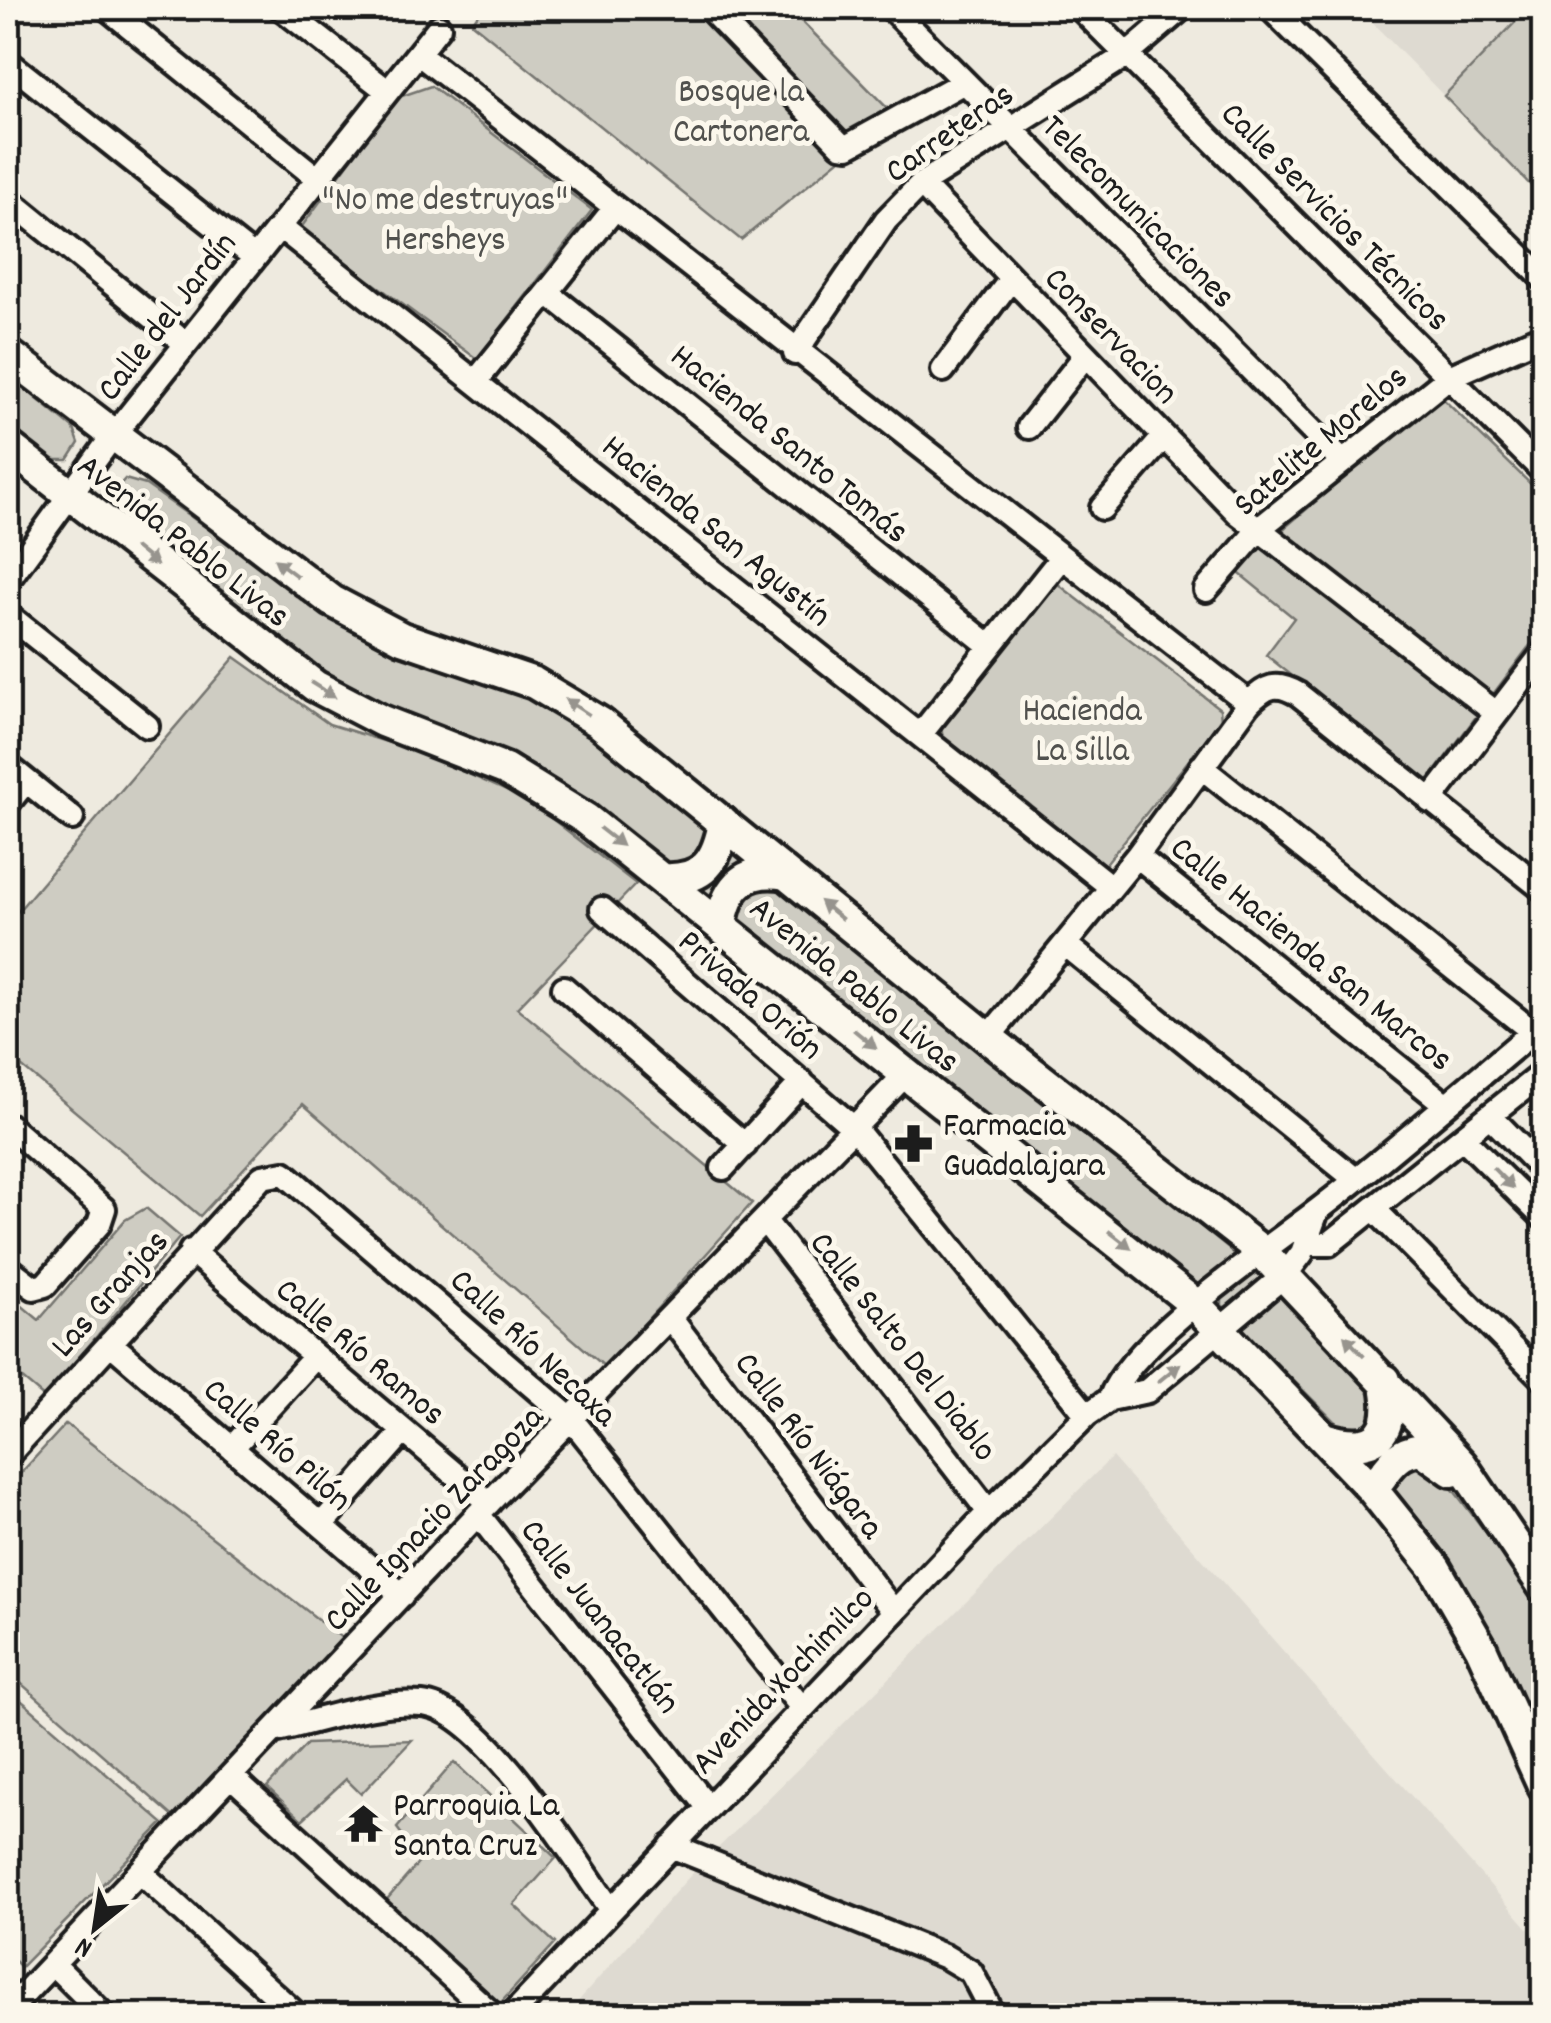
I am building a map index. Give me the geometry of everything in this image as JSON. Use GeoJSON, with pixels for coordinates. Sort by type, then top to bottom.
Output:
{"type":"FeatureCollection","features":[{"type":"Feature","properties":{"kind":"main road","name":"Avenida Pablo Livas"},"geometry":{"type":"LineString","coordinates":[[8,354],[332,601],[402,638],[502,669],[555,694],[625,741],[988,1038],[1260,1250],[1462,1464],[1544,1587]]}},
{"type":"Feature","properties":{"kind":"main road","name":"Avenida Pablo Livas"},"geometry":{"type":"LineString","coordinates":[[8,446],[315,686],[359,711],[478,756],[537,785],[663,878],[1197,1306],[1372,1489],[1435,1568],[1481,1648],[1544,1787]]}},
{"type":"Feature","properties":{"kind":"main road"},"geometry":{"type":"LineString","coordinates":[[663,878],[690,878],[705,871],[716,854],[724,823]]}},
{"type":"Feature","properties":{"kind":"main road"},"geometry":{"type":"LineString","coordinates":[[721,924],[729,894],[742,878],[761,871],[786,874]]}},
{"type":"Feature","properties":{"kind":"main road"},"geometry":{"type":"LineString","coordinates":[[1324,1438],[1356,1445],[1378,1438],[1392,1410],[1385,1380]]}},
{"type":"Feature","properties":{"kind":"main road"},"geometry":{"type":"LineString","coordinates":[[1372,1489],[1396,1456],[1421,1450],[1442,1461],[1509,1531]]}},
{"type":"Feature","properties":{"kind":"street"},"geometry":{"type":"LineString","coordinates":[[107,8],[317,178]]}},
{"type":"Feature","properties":{"kind":"street"},"geometry":{"type":"LineString","coordinates":[[281,8],[386,90]]}},
{"type":"Feature","properties":{"kind":"street","name":"Telecomunicaciones"},"geometry":{"type":"LineString","coordinates":[[891,8],[1341,460]]}},
{"type":"Feature","properties":{"kind":"street","name":"Calle Servicios Técnicos"},"geometry":{"type":"LineString","coordinates":[[1080,8],[1544,472]]}},
{"type":"Feature","properties":{"kind":"street","name":"Carreteras"},"geometry":{"type":"LineString","coordinates":[[795,352],[886,220],[921,184],[1127,55],[1182,8]]}},
{"type":"Feature","properties":{"kind":"street"},"geometry":{"type":"LineString","coordinates":[[1270,8],[1544,278]]}},
{"type":"Feature","properties":{"kind":"street"},"geometry":{"type":"LineString","coordinates":[[717,15],[841,145],[848,146],[964,82]]}},
{"type":"Feature","properties":{"kind":"street","name":"Calle del Jardín"},"geometry":{"type":"LineString","coordinates":[[8,580],[112,437],[438,27]]}},
{"type":"Feature","properties":{"kind":"street"},"geometry":{"type":"LineString","coordinates":[[419,54],[795,352],[1249,703]]}},
{"type":"Feature","properties":{"kind":"street"},"geometry":{"type":"LineString","coordinates":[[8,62],[254,257]]}},
{"type":"Feature","properties":{"kind":"street","name":"Conservacion"},"geometry":{"type":"LineString","coordinates":[[921,184],[1238,513],[1496,713]]}},
{"type":"Feature","properties":{"kind":"street"},"geometry":{"type":"LineString","coordinates":[[8,198],[186,344]]}},
{"type":"Feature","properties":{"kind":"street"},"geometry":{"type":"LineString","coordinates":[[476,380],[615,208]]}},
{"type":"Feature","properties":{"kind":"street","name":"Hacienda San Agustín"},"geometry":{"type":"LineString","coordinates":[[280,227],[1111,887]]}},
{"type":"Feature","properties":{"kind":"street"},"geometry":{"type":"LineString","coordinates":[[944,370],[1012,279]]}},
{"type":"Feature","properties":{"kind":"street","name":"Hacienda Santo Tomás"},"geometry":{"type":"LineString","coordinates":[[548,294],[989,645]]}},
{"type":"Feature","properties":{"kind":"street","name":"Satelite Morelos"},"geometry":{"type":"LineString","coordinates":[[1206,590],[1260,528],[1449,377],[1544,335]]}},
{"type":"Feature","properties":{"kind":"street"},"geometry":{"type":"LineString","coordinates":[[1029,427],[1084,356]]}},
{"type":"Feature","properties":{"kind":"street"},"geometry":{"type":"LineString","coordinates":[[1102,508],[1164,437]]}},
{"type":"Feature","properties":{"kind":"street"},"geometry":{"type":"LineString","coordinates":[[920,735],[1061,558]]}},
{"type":"Feature","properties":{"kind":"street"},"geometry":{"type":"LineString","coordinates":[[8,614],[147,726]]}},
{"type":"Feature","properties":{"kind":"street"},"geometry":{"type":"LineString","coordinates":[[1430,801],[1544,652]]}},
{"type":"Feature","properties":{"kind":"street"},"geometry":{"type":"LineString","coordinates":[[988,1038],[1137,856],[1249,703],[1276,685],[1298,694],[1542,885]]}},
{"type":"Feature","properties":{"kind":"street"},"geometry":{"type":"LineString","coordinates":[[8,766],[72,818]]}},
{"type":"Feature","properties":{"kind":"street"},"geometry":{"type":"LineString","coordinates":[[1201,766],[1538,1028]]}},
{"type":"Feature","properties":{"kind":"street"},"geometry":{"type":"LineString","coordinates":[[8,803],[26,781]]}},
{"type":"Feature","properties":{"kind":"street","name":"Calle Hacienda San Marcos"},"geometry":{"type":"LineString","coordinates":[[1137,856],[1445,1104]]}},
{"type":"Feature","properties":{"kind":"street","name":"Privada Orión"},"geometry":{"type":"LineString","coordinates":[[602,909],[856,1130],[1087,1415]]}},
{"type":"Feature","properties":{"kind":"street"},"geometry":{"type":"LineString","coordinates":[[1066,945],[1354,1179]]}},
{"type":"Feature","properties":{"kind":"street"},"geometry":{"type":"LineString","coordinates":[[564,988],[744,1146]]}},
{"type":"Feature","properties":{"kind":"street","name":"Avenida Xochimilco"},"geometry":{"type":"LineString","coordinates":[[511,2016],[989,1512],[1087,1415],[1110,1399],[1147,1391],[1222,1331],[1286,1274],[1301,1233],[1317,1211],[1538,1028]]}},
{"type":"Feature","properties":{"kind":"street"},"geometry":{"type":"LineString","coordinates":[[1301,1233],[1329,1244],[1544,1072]]}},
{"type":"Feature","properties":{"kind":"street","name":"Calle Ignacio Zaragoza"},"geometry":{"type":"LineString","coordinates":[[8,2011],[483,1509],[856,1130],[907,1073]]}},
{"type":"Feature","properties":{"kind":"street"},"geometry":{"type":"LineString","coordinates":[[723,1168],[802,1082]]}},
{"type":"Feature","properties":{"kind":"street"},"geometry":{"type":"LineString","coordinates":[[1490,1116],[1544,1171]]}},
{"type":"Feature","properties":{"kind":"street"},"geometry":{"type":"LineString","coordinates":[[8,1125],[104,1209],[99,1224],[45,1285],[34,1288],[8,1268]]}},
{"type":"Feature","properties":{"kind":"street"},"geometry":{"type":"LineString","coordinates":[[1463,1138],[1544,1218]]}},
{"type":"Feature","properties":{"kind":"street","name":"Calle Río Necaxa"},"geometry":{"type":"LineString","coordinates":[[262,1178],[284,1173],[303,1186],[573,1421],[802,1708]]}},
{"type":"Feature","properties":{"kind":"street","name":"Las Granjas"},"geometry":{"type":"LineString","coordinates":[[8,1455],[262,1178]]}},
{"type":"Feature","properties":{"kind":"street"},"geometry":{"type":"LineString","coordinates":[[1375,1210],[1544,1380]]}},
{"type":"Feature","properties":{"kind":"street","name":"Calle Salto Del Diablo"},"geometry":{"type":"LineString","coordinates":[[765,1221],[989,1512]]}},
{"type":"Feature","properties":{"kind":"street","name":"Avenida Xochimilco"},"geometry":{"type":"LineString","coordinates":[[1110,1399],[1126,1366],[1260,1250],[1301,1233]]}},
{"type":"Feature","properties":{"kind":"street","name":"Calle Río Ramos"},"geometry":{"type":"LineString","coordinates":[[191,1251],[404,1431],[483,1509]]}},
{"type":"Feature","properties":{"kind":"street","name":"Calle Río Niágara"},"geometry":{"type":"LineString","coordinates":[[671,1318],[894,1612]]}},
{"type":"Feature","properties":{"kind":"street","name":"Calle Río Pilón"},"geometry":{"type":"LineString","coordinates":[[110,1343],[402,1596]]}},
{"type":"Feature","properties":{"kind":"street"},"geometry":{"type":"LineString","coordinates":[[232,1448],[315,1357]]}},
{"type":"Feature","properties":{"kind":"street"},"geometry":{"type":"LineString","coordinates":[[321,1525],[404,1431]]}},
{"type":"Feature","properties":{"kind":"street","name":"Calle Juanacatlán"},"geometry":{"type":"LineString","coordinates":[[483,1509],[708,1808]]}},
{"type":"Feature","properties":{"kind":"street"},"geometry":{"type":"LineString","coordinates":[[278,1730],[389,1706],[423,1704],[450,1712],[496,1754],[610,1910]]}},
{"type":"Feature","properties":{"kind":"street"},"geometry":{"type":"LineString","coordinates":[[231,1776],[494,2016]]}},
{"type":"Feature","properties":{"kind":"street"},"geometry":{"type":"LineString","coordinates":[[671,1846],[946,1956],[971,1972],[994,2016]]}},
{"type":"Feature","properties":{"kind":"street"},"geometry":{"type":"LineString","coordinates":[[140,1872],[298,2016]]}},
{"type":"Feature","properties":{"kind":"street"},"geometry":{"type":"LineString","coordinates":[[53,1964],[105,2016]]}},
{"type":"Feature","properties":{"kind":"shaded area"},"geometry":{"type":"Polygon","coordinates":[[[1358,8],[1529,8],[1444,96],[1358,8]]]}},
{"type":"Feature","properties":{"kind":"shaded area"},"geometry":{"type":"Polygon","coordinates":[[[1112,1457],[1543,1945],[1543,2015],[565,2016],[689,1877],[1112,1457]]]}},
{"type":"Feature","properties":{"kind":"green space","name":"Bosque la Cartonera"},"geometry":{"type":"Polygon","coordinates":[[[482,8],[789,8],[894,115],[741,240],[472,23],[482,8]]]}},
{"type":"Feature","properties":{"kind":"green space"},"geometry":{"type":"Polygon","coordinates":[[[1529,8],[1543,8],[1543,198],[1444,96],[1529,8]]]}},
{"type":"Feature","properties":{"kind":"green space","name":"\"No me destruyas\" Hersheys"},"geometry":{"type":"Polygon","coordinates":[[[431,86],[592,210],[477,359],[300,229],[396,98],[431,86]]]}},
{"type":"Feature","properties":{"kind":"green space"},"geometry":{"type":"Polygon","coordinates":[[[8,375],[74,429],[79,443],[68,460],[51,460],[8,429],[8,375]]]}},
{"type":"Feature","properties":{"kind":"green space"},"geometry":{"type":"Polygon","coordinates":[[[1440,396],[1543,496],[1543,628],[1426,783],[1266,655],[1294,618],[1235,570],[1440,396]]]}},
{"type":"Feature","properties":{"kind":"green space"},"geometry":{"type":"Polygon","coordinates":[[[125,479],[146,485],[354,632],[394,651],[481,676],[535,700],[594,736],[707,825],[707,854],[675,870],[509,754],[396,710],[311,666],[114,513],[110,496],[125,479]]]}},
{"type":"Feature","properties":{"kind":"green space","name":"Hacienda La Silla"},"geometry":{"type":"Polygon","coordinates":[[[1058,584],[1220,709],[1221,720],[1104,866],[1092,864],[943,741],[941,725],[1058,584]]]}},
{"type":"Feature","properties":{"kind":"green space"},"geometry":{"type":"Polygon","coordinates":[[[235,657],[329,724],[419,752],[529,801],[636,884],[517,1008],[752,1203],[605,1367],[303,1104],[200,1216],[8,1055],[8,923],[235,657]]]}},
{"type":"Feature","properties":{"kind":"green space"},"geometry":{"type":"Polygon","coordinates":[[[731,845],[749,860],[726,874],[714,905],[693,888],[720,874],[731,845]]]}},
{"type":"Feature","properties":{"kind":"green space"},"geometry":{"type":"Polygon","coordinates":[[[776,883],[1235,1254],[1234,1264],[1200,1290],[745,928],[737,919],[740,892],[776,883]]]}},
{"type":"Feature","properties":{"kind":"green space"},"geometry":{"type":"Polygon","coordinates":[[[146,1208],[180,1237],[45,1398],[8,1367],[8,1294],[39,1320],[125,1220],[146,1208]]]}},
{"type":"Feature","properties":{"kind":"green space"},"geometry":{"type":"Polygon","coordinates":[[[1253,1269],[1264,1275],[1262,1280],[1229,1309],[1222,1306],[1222,1297],[1253,1269]]]}},
{"type":"Feature","properties":{"kind":"green space"},"geometry":{"type":"Polygon","coordinates":[[[1280,1289],[1378,1400],[1379,1414],[1364,1429],[1344,1429],[1334,1421],[1238,1325],[1280,1289]]]}},
{"type":"Feature","properties":{"kind":"green space"},"geometry":{"type":"Polygon","coordinates":[[[66,1424],[342,1638],[177,1820],[8,1672],[8,1487],[66,1424]]]}},
{"type":"Feature","properties":{"kind":"green space"},"geometry":{"type":"Polygon","coordinates":[[[1413,1461],[1435,1466],[1530,1590],[1543,1615],[1543,1755],[1393,1493],[1392,1480],[1413,1461]]]}},
{"type":"Feature","properties":{"kind":"green space"},"geometry":{"type":"Polygon","coordinates":[[[8,1689],[163,1823],[21,1967],[8,1954],[8,1689]]]}},
{"type":"Feature","properties":{"kind":"green space"},"geometry":{"type":"Polygon","coordinates":[[[412,1740],[361,1794],[346,1779],[302,1820],[267,1787],[307,1744],[412,1740]]]}},
{"type":"Feature","properties":{"kind":"green space"},"geometry":{"type":"Polygon","coordinates":[[[454,1762],[556,1858],[514,1905],[555,1943],[496,2008],[383,1904],[421,1860],[397,1828],[454,1762]]]}},
{"type":"Feature","properties":{"kind":"place","name":"Farmacia Guadalajara"},"geometry":{"type":"Point","coordinates":[913,1143]}},
{"type":"Feature","properties":{"kind":"place","name":"Parroquia La Santa Cruz"},"geometry":{"type":"Point","coordinates":[363,1823]}}]}
